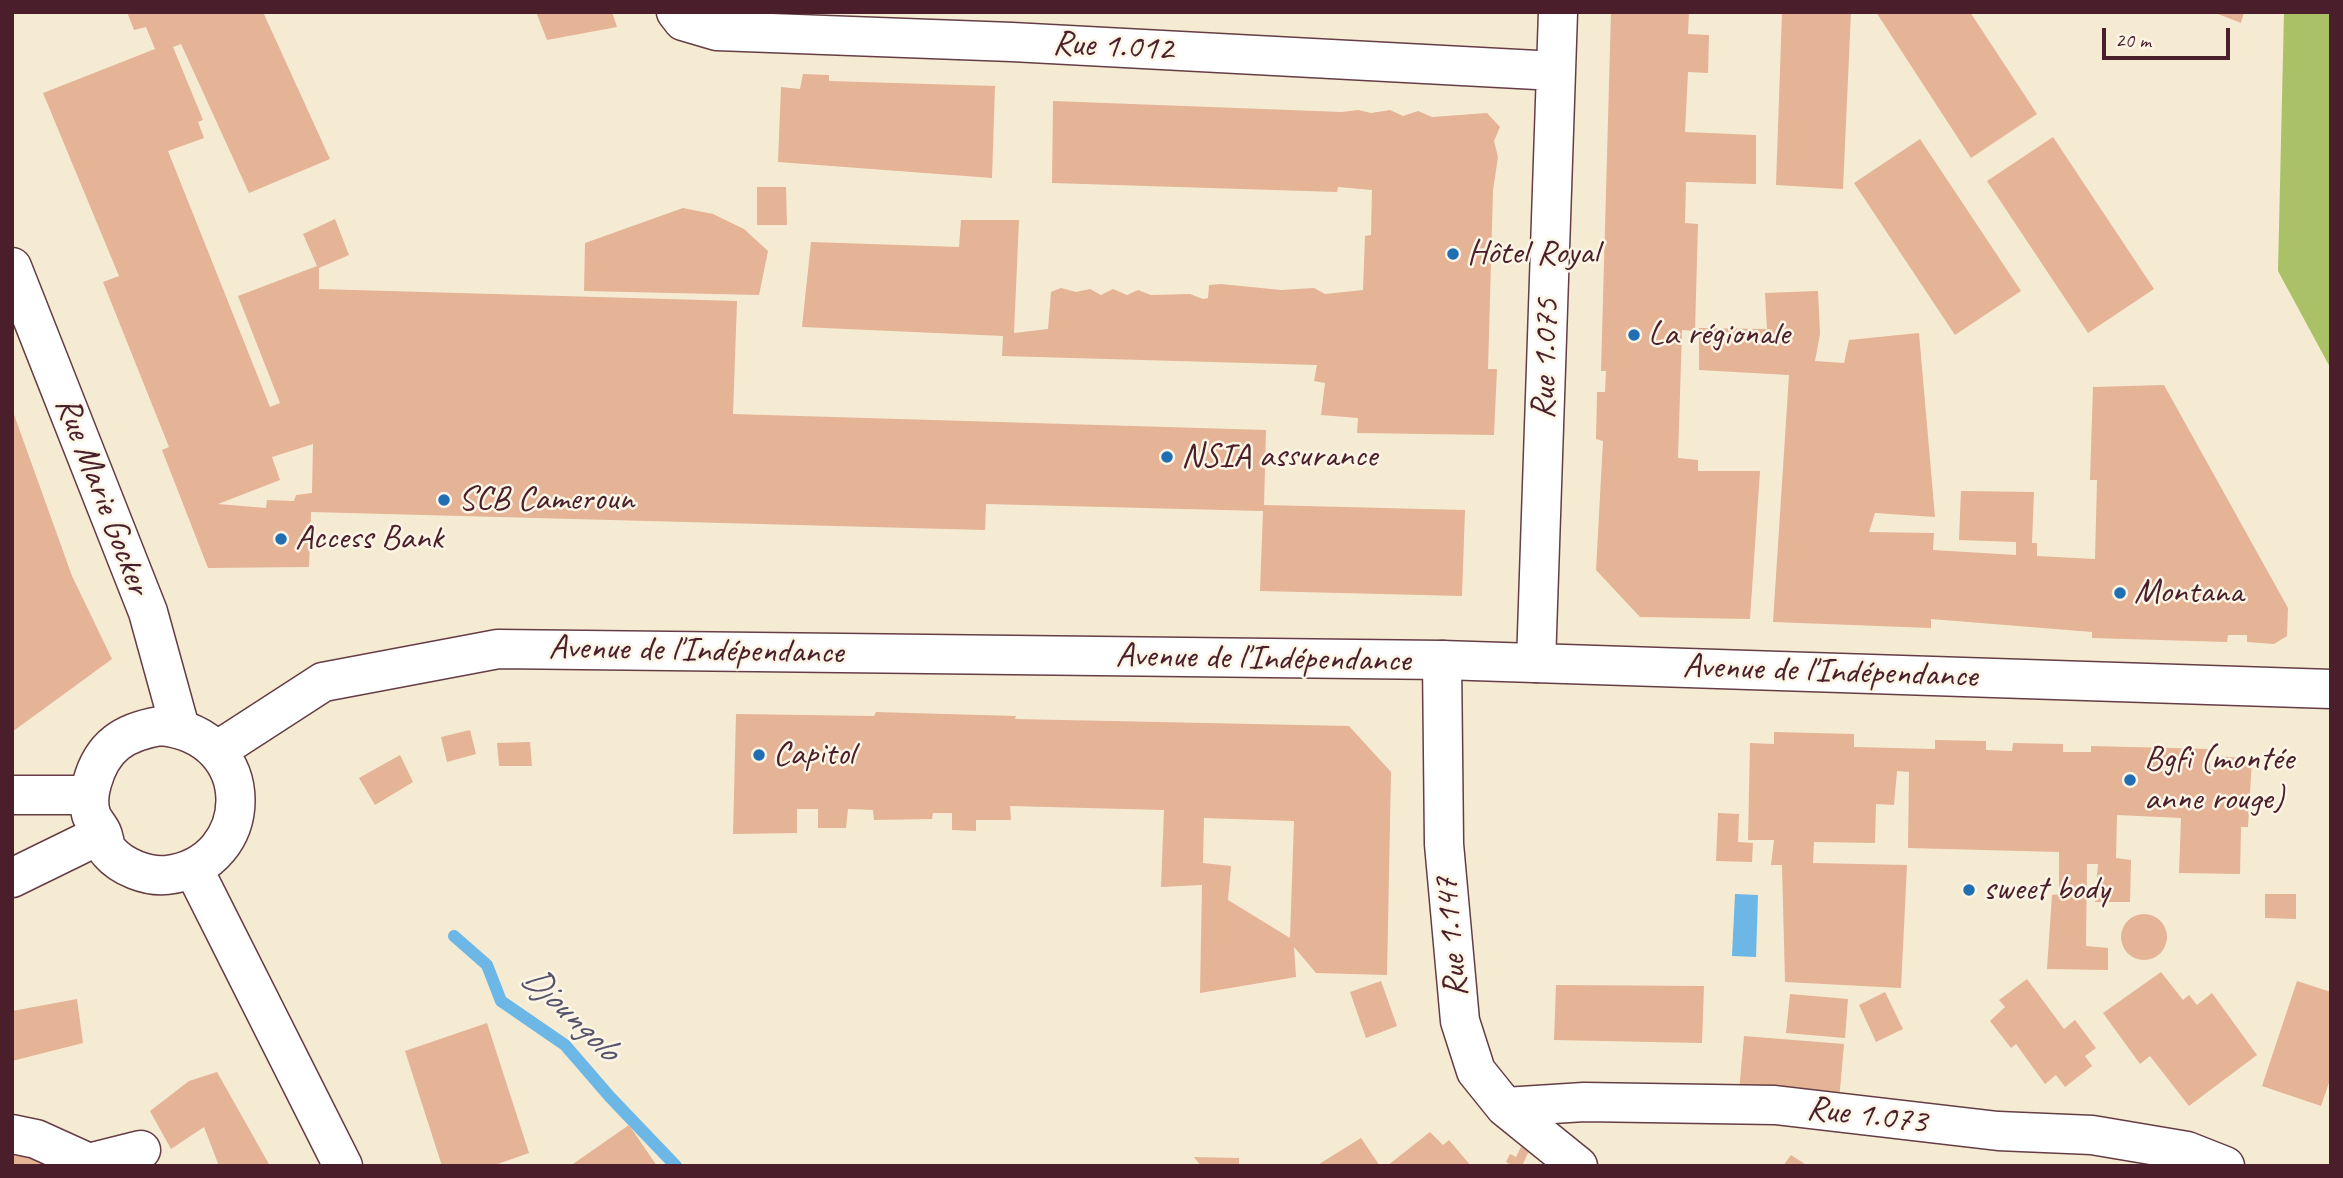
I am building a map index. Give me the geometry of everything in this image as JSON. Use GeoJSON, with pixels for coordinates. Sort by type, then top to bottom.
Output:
{"type":"FeatureCollection","features":[{"type":"Feature","properties":{"kind":"street","name":"Rue 1.012"},"geometry":{"type":"LineString","coordinates":[[676,12],[683,21],[717,31],[1012,42],[1556,71]]}},
{"type":"Feature","properties":{"kind":"street","name":"Rue 1.075"},"geometry":{"type":"LineString","coordinates":[[1536,663],[1558,12]]}},
{"type":"Feature","properties":{"kind":"street","name":"Rue Marie Gocker"},"geometry":{"type":"LineString","coordinates":[[12,267],[148,612],[180,728]]}},
{"type":"Feature","properties":{"kind":"street","name":"Avenue de l'Indépendance"},"geometry":{"type":"LineString","coordinates":[[218,750],[323,682],[498,649],[1442,660],[2331,689]]}},
{"type":"Feature","properties":{"kind":"street","name":"Rue 1.147"},"geometry":{"type":"LineString","coordinates":[[1442,660],[1444,844],[1460,1021],[1476,1071],[1505,1107],[1568,1163]]}},
{"type":"Feature","properties":{"kind":"street"},"geometry":{"type":"LineString","coordinates":[[160,726],[180,728],[198,735],[218,750],[231,771],[236,796],[230,829],[215,852],[192,868],[166,875],[145,873],[126,866],[107,851],[102,834],[91,815],[88,795],[97,765],[108,749],[141,729],[160,726]]}},
{"type":"Feature","properties":{"kind":"street"},"geometry":{"type":"LineString","coordinates":[[12,794],[88,795]]}},
{"type":"Feature","properties":{"kind":"street"},"geometry":{"type":"LineString","coordinates":[[12,877],[102,834]]}},
{"type":"Feature","properties":{"kind":"street"},"geometry":{"type":"LineString","coordinates":[[192,868],[342,1166]]}},
{"type":"Feature","properties":{"kind":"street","name":"Rue 1.073"},"geometry":{"type":"LineString","coordinates":[[1505,1107],[1584,1102],[1775,1105],[1998,1130],[2092,1135],[2187,1151],[2225,1166]]}},
{"type":"Feature","properties":{"kind":"street"},"geometry":{"type":"LineString","coordinates":[[12,1134],[36,1139],[89,1164],[141,1150]]}},
{"type":"Feature","properties":{"kind":"green space"},"geometry":{"type":"Polygon","coordinates":[[[2284,12],[2331,12],[2331,369],[2278,271],[2284,12]]]}},
{"type":"Feature","properties":{"kind":"water"},"geometry":{"type":"Polygon","coordinates":[[[1735,894],[1758,895],[1756,957],[1732,956],[1735,894]]]}},
{"type":"Feature","properties":{"kind":"building"},"geometry":{"type":"Polygon","coordinates":[[[127,12],[263,12],[330,159],[249,193],[181,44],[173,47],[203,120],[198,122],[204,138],[168,151],[270,407],[280,403],[238,296],[317,266],[303,234],[335,219],[349,255],[319,268],[319,289],[737,301],[733,414],[1266,430],[1264,505],[1465,510],[1462,596],[1260,591],[1263,511],[986,504],[985,530],[311,512],[309,567],[208,568],[162,450],[169,447],[103,282],[119,276],[43,93],[155,49],[146,27],[134,30],[127,12]],[[313,444],[272,457],[280,480],[218,504],[266,508],[267,500],[294,501],[296,495],[312,493],[313,444]]]}},
{"type":"Feature","properties":{"kind":"building"},"geometry":{"type":"Polygon","coordinates":[[[536,12],[612,12],[617,27],[547,40],[536,12]]]}},
{"type":"Feature","properties":{"kind":"building"},"geometry":{"type":"Polygon","coordinates":[[[1611,12],[1689,12],[1688,34],[1709,35],[1708,73],[1688,72],[1685,132],[1756,135],[1756,184],[1686,182],[1685,223],[1698,224],[1695,331],[1682,330],[1678,458],[1698,460],[1698,471],[1760,471],[1750,619],[1640,617],[1596,570],[1603,441],[1596,439],[1597,392],[1605,392],[1606,371],[1601,371],[1611,12]]]}},
{"type":"Feature","properties":{"kind":"building"},"geometry":{"type":"Polygon","coordinates":[[[1782,12],[1851,12],[1843,189],[1776,185],[1782,12]]]}},
{"type":"Feature","properties":{"kind":"building"},"geometry":{"type":"Polygon","coordinates":[[[1876,12],[1970,12],[2037,114],[1971,158],[1876,12]]]}},
{"type":"Feature","properties":{"kind":"building"},"geometry":{"type":"Polygon","coordinates":[[[2213,12],[2244,12],[2241,23],[2213,12]]]}},
{"type":"Feature","properties":{"kind":"building"},"geometry":{"type":"Polygon","coordinates":[[[803,74],[829,75],[829,81],[995,86],[992,178],[778,162],[781,87],[800,89],[803,74]]]}},
{"type":"Feature","properties":{"kind":"building"},"geometry":{"type":"Polygon","coordinates":[[[1053,101],[1342,112],[1358,110],[1371,113],[1390,110],[1403,116],[1418,111],[1432,117],[1487,113],[1500,127],[1494,141],[1498,157],[1493,190],[1488,369],[1497,369],[1494,435],[1357,433],[1358,418],[1321,415],[1325,383],[1314,381],[1317,365],[1002,356],[1003,336],[802,327],[811,242],[959,247],[961,220],[1019,220],[1014,333],[1048,329],[1051,292],[1061,288],[1076,292],[1090,289],[1101,295],[1113,289],[1127,295],[1138,290],[1151,295],[1190,294],[1203,299],[1208,298],[1209,285],[1221,284],[1281,290],[1314,288],[1325,294],[1363,290],[1365,236],[1371,235],[1372,190],[1338,187],[1337,192],[1052,183],[1053,101]]]}},
{"type":"Feature","properties":{"kind":"building"},"geometry":{"type":"Polygon","coordinates":[[[2053,137],[2154,289],[2088,333],[1987,181],[2053,137]]]}},
{"type":"Feature","properties":{"kind":"building"},"geometry":{"type":"Polygon","coordinates":[[[1920,139],[2021,291],[1955,335],[1854,183],[1920,139]]]}},
{"type":"Feature","properties":{"kind":"building"},"geometry":{"type":"Polygon","coordinates":[[[757,187],[786,187],[787,225],[757,225],[757,187]]]}},
{"type":"Feature","properties":{"kind":"building"},"geometry":{"type":"Polygon","coordinates":[[[683,208],[713,214],[744,229],[768,251],[759,295],[584,291],[585,243],[683,208]]]}},
{"type":"Feature","properties":{"kind":"building"},"geometry":{"type":"Polygon","coordinates":[[[1818,291],[1820,334],[1815,361],[1844,363],[1849,340],[1919,333],[1935,517],[1875,513],[1869,532],[1934,533],[1933,550],[2016,555],[2016,542],[1959,540],[1961,491],[2034,492],[2032,543],[2037,543],[2037,556],[2095,559],[2097,480],[2090,480],[2093,387],[2164,385],[2288,608],[2287,636],[2274,644],[2247,642],[2247,635],[2228,635],[2227,642],[2092,638],[2092,632],[1931,619],[1931,628],[1773,622],[1789,375],[1699,370],[1699,328],[1767,329],[1765,293],[1818,291]]]}},
{"type":"Feature","properties":{"kind":"building"},"geometry":{"type":"Polygon","coordinates":[[[12,409],[72,576],[112,659],[12,732],[12,409]]]}},
{"type":"Feature","properties":{"kind":"building"},"geometry":{"type":"Polygon","coordinates":[[[876,712],[1016,716],[1015,719],[1349,726],[1391,772],[1387,975],[1316,973],[1294,947],[1296,977],[1200,993],[1202,885],[1161,887],[1164,810],[1010,806],[1011,820],[976,820],[976,831],[952,830],[952,813],[933,813],[932,819],[874,820],[873,810],[848,809],[846,828],[818,828],[818,809],[797,809],[797,833],[733,834],[736,714],[874,716],[876,712]],[[1204,818],[1203,863],[1231,866],[1228,900],[1290,938],[1294,821],[1204,818]]]}},
{"type":"Feature","properties":{"kind":"building"},"geometry":{"type":"Polygon","coordinates":[[[470,730],[476,754],[447,762],[441,737],[470,730]]]}},
{"type":"Feature","properties":{"kind":"building"},"geometry":{"type":"Polygon","coordinates":[[[1774,732],[1854,734],[1854,747],[1935,749],[1935,740],[1986,741],[1986,750],[2012,751],[2013,743],[2063,744],[2063,752],[2091,752],[2091,746],[2210,749],[2210,769],[2216,770],[2217,756],[2252,759],[2248,827],[2241,827],[2240,874],[2179,873],[2181,818],[2117,815],[2116,858],[2131,860],[2130,902],[2095,902],[2098,864],[2087,864],[2086,946],[2108,948],[2108,970],[2047,969],[2052,895],[2059,894],[2059,852],[1908,848],[1909,772],[1897,771],[1894,805],[1876,804],[1875,843],[1814,842],[1813,863],[1907,865],[1901,988],[1785,982],[1782,865],[1771,865],[1774,840],[1748,840],[1750,743],[1774,744],[1774,732]]]}},
{"type":"Feature","properties":{"kind":"building"},"geometry":{"type":"Polygon","coordinates":[[[530,742],[532,766],[499,766],[497,743],[530,742]]]}},
{"type":"Feature","properties":{"kind":"building"},"geometry":{"type":"Polygon","coordinates":[[[400,755],[413,782],[375,805],[359,778],[400,755]]]}},
{"type":"Feature","properties":{"kind":"building"},"geometry":{"type":"Polygon","coordinates":[[[1718,813],[1739,814],[1738,842],[1753,843],[1752,862],[1716,861],[1718,813]]]}},
{"type":"Feature","properties":{"kind":"building"},"geometry":{"type":"Polygon","coordinates":[[[2265,894],[2296,894],[2296,919],[2265,918],[2265,894]]]}},
{"type":"Feature","properties":{"kind":"building"},"geometry":{"type":"Polygon","coordinates":[[[2144,914],[2160,921],[2167,937],[2160,953],[2144,960],[2128,953],[2121,937],[2128,921],[2144,914]]]}},
{"type":"Feature","properties":{"kind":"building"},"geometry":{"type":"Polygon","coordinates":[[[2161,972],[2183,1000],[2189,995],[2197,1005],[2212,993],[2257,1055],[2189,1106],[2150,1056],[2140,1064],[2103,1013],[2161,972]]]}},
{"type":"Feature","properties":{"kind":"building"},"geometry":{"type":"Polygon","coordinates":[[[2027,979],[2064,1029],[2075,1020],[2096,1048],[2085,1056],[2092,1066],[2065,1087],[2056,1075],[2045,1084],[2016,1044],[2011,1048],[1990,1021],[2005,1007],[1999,1000],[2027,979]]]}},
{"type":"Feature","properties":{"kind":"building"},"geometry":{"type":"Polygon","coordinates":[[[1381,981],[1397,1026],[1366,1038],[1350,992],[1381,981]]]}},
{"type":"Feature","properties":{"kind":"building"},"geometry":{"type":"Polygon","coordinates":[[[2297,981],[2331,992],[2331,1077],[2321,1106],[2262,1086],[2297,981]]]}},
{"type":"Feature","properties":{"kind":"building"},"geometry":{"type":"Polygon","coordinates":[[[1556,985],[1704,986],[1702,1043],[1554,1040],[1556,985]]]}},
{"type":"Feature","properties":{"kind":"building"},"geometry":{"type":"Polygon","coordinates":[[[1885,992],[1903,1029],[1876,1042],[1859,1005],[1885,992]]]}},
{"type":"Feature","properties":{"kind":"building"},"geometry":{"type":"Polygon","coordinates":[[[1790,994],[1848,999],[1845,1038],[1786,1033],[1790,994]]]}},
{"type":"Feature","properties":{"kind":"building"},"geometry":{"type":"Polygon","coordinates":[[[77,999],[83,1043],[12,1061],[12,1011],[77,999]]]}},
{"type":"Feature","properties":{"kind":"building"},"geometry":{"type":"Polygon","coordinates":[[[487,1023],[529,1153],[492,1166],[442,1166],[405,1051],[487,1023]]]}},
{"type":"Feature","properties":{"kind":"building"},"geometry":{"type":"Polygon","coordinates":[[[1744,1036],[1844,1044],[1839,1101],[1739,1092],[1744,1036]]]}},
{"type":"Feature","properties":{"kind":"building"},"geometry":{"type":"Polygon","coordinates":[[[217,1072],[270,1166],[219,1166],[204,1127],[171,1149],[150,1111],[189,1081],[217,1072]]]}},
{"type":"Feature","properties":{"kind":"building"},"geometry":{"type":"Polygon","coordinates":[[[629,1125],[657,1166],[570,1166],[629,1125]]]}},
{"type":"Feature","properties":{"kind":"building"},"geometry":{"type":"Polygon","coordinates":[[[1430,1132],[1443,1145],[1449,1140],[1471,1166],[1387,1166],[1430,1132]]]}},
{"type":"Feature","properties":{"kind":"building"},"geometry":{"type":"Polygon","coordinates":[[[1361,1138],[1380,1166],[1316,1166],[1361,1138]]]}},
{"type":"Feature","properties":{"kind":"building"},"geometry":{"type":"Polygon","coordinates":[[[1529,1141],[1529,1151],[1522,1166],[1513,1166],[1506,1162],[1510,1154],[1516,1157],[1521,1147],[1525,1149],[1529,1141]]]}},
{"type":"Feature","properties":{"kind":"building"},"geometry":{"type":"Polygon","coordinates":[[[29,1142],[43,1166],[12,1166],[12,1152],[29,1142]]]}},
{"type":"Feature","properties":{"kind":"building"},"geometry":{"type":"Polygon","coordinates":[[[1791,1155],[1808,1166],[1783,1166],[1791,1155]]]}},
{"type":"Feature","properties":{"kind":"building"},"geometry":{"type":"Polygon","coordinates":[[[1194,1157],[1239,1158],[1239,1166],[1201,1166],[1194,1157]]]}},
{"type":"Feature","properties":{"kind":"waterway","name":"Djoungolo"},"geometry":{"type":"LineString","coordinates":[[454,936],[487,965],[501,1001],[565,1045],[676,1166]]}},
{"type":"Feature","properties":{"kind":"place","name":"Hôtel Royal"},"geometry":{"type":"Point","coordinates":[1453,254]}},
{"type":"Feature","properties":{"kind":"place","name":"La régionale"},"geometry":{"type":"Point","coordinates":[1634,335]}},
{"type":"Feature","properties":{"kind":"place","name":"NSIA assurance"},"geometry":{"type":"Point","coordinates":[1167,457]}},
{"type":"Feature","properties":{"kind":"place","name":"SCB Cameroun"},"geometry":{"type":"Point","coordinates":[444,500]}},
{"type":"Feature","properties":{"kind":"place","name":"Access Bank"},"geometry":{"type":"Point","coordinates":[281,539]}},
{"type":"Feature","properties":{"kind":"place","name":"Montana"},"geometry":{"type":"Point","coordinates":[2120,593]}},
{"type":"Feature","properties":{"kind":"place","name":"Capitol"},"geometry":{"type":"Point","coordinates":[759,755]}},
{"type":"Feature","properties":{"kind":"place","name":"Bgfi (montée anne rouge)"},"geometry":{"type":"Point","coordinates":[2130,780]}},
{"type":"Feature","properties":{"kind":"place","name":"sweet body"},"geometry":{"type":"Point","coordinates":[1969,890]}}]}
